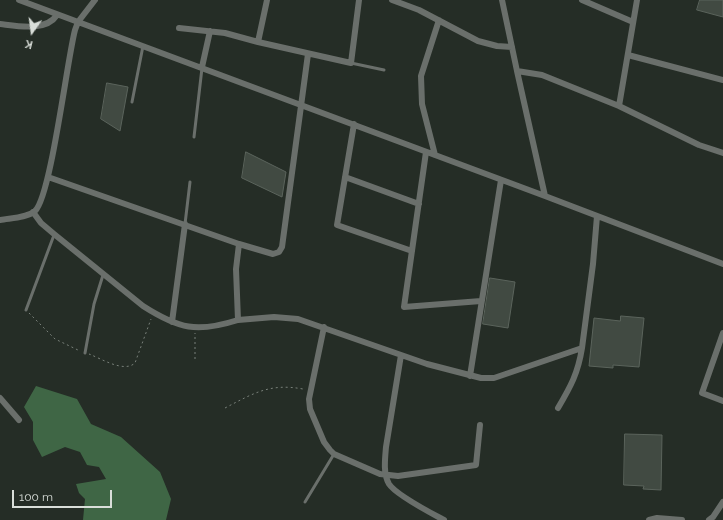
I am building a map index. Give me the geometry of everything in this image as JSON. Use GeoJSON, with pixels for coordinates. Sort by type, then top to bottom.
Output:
{"type":"FeatureCollection","features":[{"type":"Feature","properties":{"kind":"street"},"geometry":{"type":"LineString","coordinates":[[20,0],[57,15],[301,104],[723,264]]}},
{"type":"Feature","properties":{"kind":"street"},"geometry":{"type":"LineString","coordinates":[[0,220],[33,212],[39,206],[48,177],[73,38],[78,22],[95,0]]}},
{"type":"Feature","properties":{"kind":"street"},"geometry":{"type":"LineString","coordinates":[[258,42],[267,0]]}},
{"type":"Feature","properties":{"kind":"street"},"geometry":{"type":"LineString","coordinates":[[179,28],[225,33],[351,64],[359,0]]}},
{"type":"Feature","properties":{"kind":"street"},"geometry":{"type":"LineString","coordinates":[[392,0],[440,20],[478,41],[497,46],[512,47]]}},
{"type":"Feature","properties":{"kind":"street"},"geometry":{"type":"LineString","coordinates":[[502,0],[545,196]]}},
{"type":"Feature","properties":{"kind":"street"},"geometry":{"type":"LineString","coordinates":[[582,0],[633,22]]}},
{"type":"Feature","properties":{"kind":"street"},"geometry":{"type":"LineString","coordinates":[[619,106],[637,0]]}},
{"type":"Feature","properties":{"kind":"street"},"geometry":{"type":"LineString","coordinates":[[0,24],[30,26],[45,24],[53,20],[57,15]]}},
{"type":"Feature","properties":{"kind":"street"},"geometry":{"type":"LineString","coordinates":[[435,155],[422,104],[421,76],[440,20]]}},
{"type":"Feature","properties":{"kind":"street"},"geometry":{"type":"LineString","coordinates":[[202,68],[210,31]]}},
{"type":"Feature","properties":{"kind":"street"},"geometry":{"type":"LineString","coordinates":[[48,177],[239,244],[270,254],[276,254],[281,250],[293,175],[308,54]]}},
{"type":"Feature","properties":{"kind":"street"},"geometry":{"type":"LineString","coordinates":[[628,55],[723,80]]}},
{"type":"Feature","properties":{"kind":"street"},"geometry":{"type":"LineString","coordinates":[[517,71],[542,75],[619,106],[699,145],[723,153]]}},
{"type":"Feature","properties":{"kind":"street"},"geometry":{"type":"LineString","coordinates":[[354,124],[337,225],[412,251]]}},
{"type":"Feature","properties":{"kind":"street"},"geometry":{"type":"LineString","coordinates":[[426,152],[404,307],[481,301]]}},
{"type":"Feature","properties":{"kind":"street"},"geometry":{"type":"LineString","coordinates":[[345,177],[419,204]]}},
{"type":"Feature","properties":{"kind":"street"},"geometry":{"type":"LineString","coordinates":[[470,376],[501,180]]}},
{"type":"Feature","properties":{"kind":"street"},"geometry":{"type":"LineString","coordinates":[[33,212],[41,223],[54,234],[153,313],[172,322],[196,328],[238,320],[285,317],[324,327],[400,355],[470,376],[494,378],[582,348]]}},
{"type":"Feature","properties":{"kind":"street"},"geometry":{"type":"LineString","coordinates":[[558,408],[574,381],[582,348],[593,264],[596,216]]}},
{"type":"Feature","properties":{"kind":"street"},"geometry":{"type":"LineString","coordinates":[[172,322],[185,224]]}},
{"type":"Feature","properties":{"kind":"street"},"geometry":{"type":"LineString","coordinates":[[238,320],[236,269],[239,244]]}},
{"type":"Feature","properties":{"kind":"street"},"geometry":{"type":"LineString","coordinates":[[324,327],[319,356],[310,391],[310,409],[324,442],[334,454],[386,476],[398,476],[476,465],[480,425]]}},
{"type":"Feature","properties":{"kind":"street"},"geometry":{"type":"LineString","coordinates":[[723,334],[702,392],[723,401]]}},
{"type":"Feature","properties":{"kind":"street"},"geometry":{"type":"LineString","coordinates":[[400,355],[386,447],[386,476],[390,486],[395,491],[444,520]]}},
{"type":"Feature","properties":{"kind":"street"},"geometry":{"type":"LineString","coordinates":[[0,398],[19,420]]}},
{"type":"Feature","properties":{"kind":"street"},"geometry":{"type":"LineString","coordinates":[[709,520],[713,517],[723,502]]}},
{"type":"Feature","properties":{"kind":"street"},"geometry":{"type":"LineString","coordinates":[[647,520],[662,518],[682,520]]}},
{"type":"Feature","properties":{"kind":"lane"},"geometry":{"type":"LineString","coordinates":[[132,102],[143,46]]}},
{"type":"Feature","properties":{"kind":"lane"},"geometry":{"type":"LineString","coordinates":[[351,64],[384,70]]}},
{"type":"Feature","properties":{"kind":"lane"},"geometry":{"type":"LineString","coordinates":[[194,137],[202,68]]}},
{"type":"Feature","properties":{"kind":"lane"},"geometry":{"type":"LineString","coordinates":[[185,224],[190,182]]}},
{"type":"Feature","properties":{"kind":"lane"},"geometry":{"type":"LineString","coordinates":[[26,310],[54,234]]}},
{"type":"Feature","properties":{"kind":"lane"},"geometry":{"type":"LineString","coordinates":[[85,353],[94,304],[104,275]]}},
{"type":"Feature","properties":{"kind":"lane"},"geometry":{"type":"LineString","coordinates":[[305,502],[334,454]]}},
{"type":"Feature","properties":{"kind":"path"},"geometry":{"type":"LineString","coordinates":[[26,310],[55,339],[66,346],[123,367],[132,366],[135,363],[153,313]]}},
{"type":"Feature","properties":{"kind":"path"},"geometry":{"type":"LineString","coordinates":[[195,359],[196,328]]}},
{"type":"Feature","properties":{"kind":"path"},"geometry":{"type":"LineString","coordinates":[[225,408],[262,390],[286,387],[310,391]]}},
{"type":"Feature","properties":{"kind":"green space"},"geometry":{"type":"Polygon","coordinates":[[[36,386],[77,399],[91,424],[121,437],[160,472],[171,499],[166,520],[83,520],[85,499],[79,493],[76,484],[106,479],[99,467],[87,465],[80,452],[65,447],[42,457],[33,440],[33,422],[24,407],[36,386]]]}},
{"type":"Feature","properties":{"kind":"building"},"geometry":{"type":"Polygon","coordinates":[[[700,0],[723,0],[723,17],[697,10],[700,0]]]}},
{"type":"Feature","properties":{"kind":"building"},"geometry":{"type":"Polygon","coordinates":[[[107,83],[128,87],[120,131],[101,119],[107,83]]]}},
{"type":"Feature","properties":{"kind":"building"},"geometry":{"type":"Polygon","coordinates":[[[246,152],[286,172],[282,197],[242,178],[246,152]]]}},
{"type":"Feature","properties":{"kind":"building"},"geometry":{"type":"Polygon","coordinates":[[[490,278],[515,282],[508,328],[483,324],[490,278]]]}},
{"type":"Feature","properties":{"kind":"building"},"geometry":{"type":"Polygon","coordinates":[[[621,316],[644,318],[639,367],[613,365],[613,368],[589,366],[594,318],[620,321],[621,316]]]}},
{"type":"Feature","properties":{"kind":"building"},"geometry":{"type":"Polygon","coordinates":[[[625,434],[662,435],[661,490],[643,489],[644,486],[624,485],[625,434]]]}}]}
